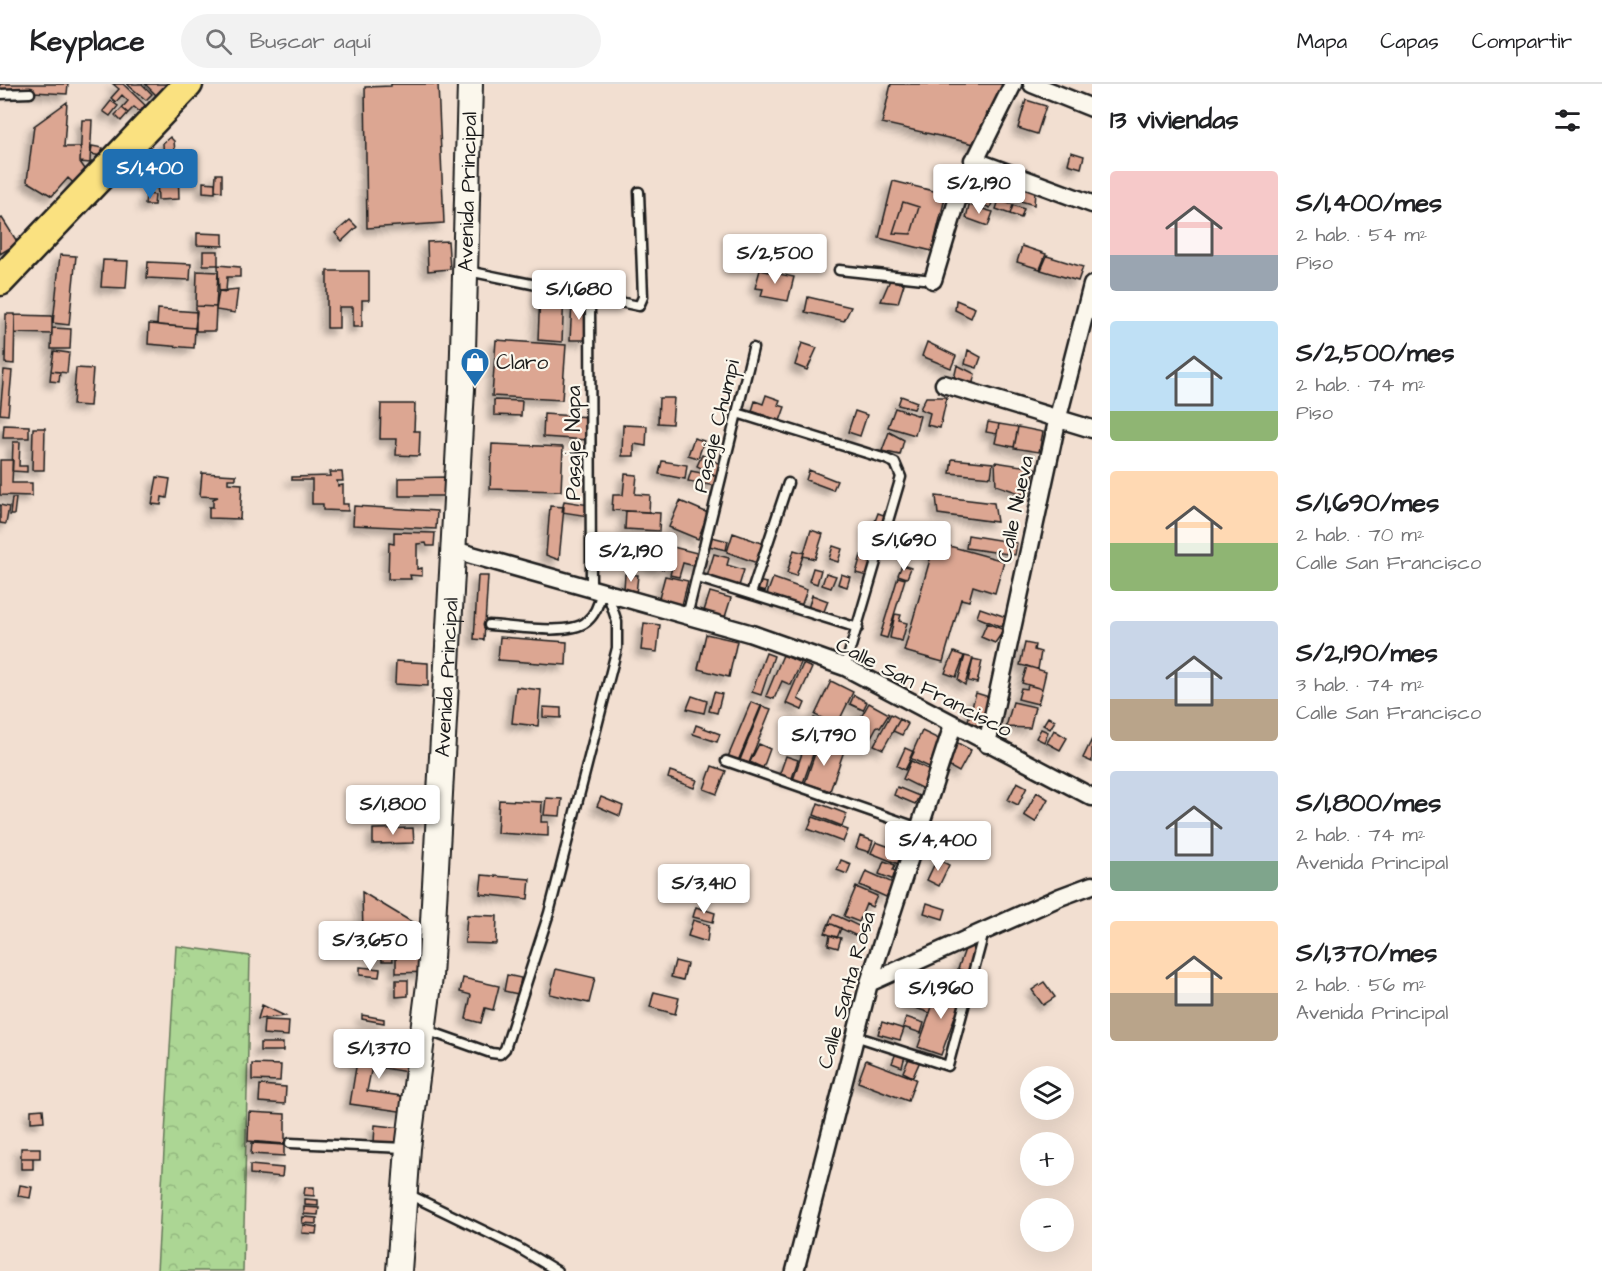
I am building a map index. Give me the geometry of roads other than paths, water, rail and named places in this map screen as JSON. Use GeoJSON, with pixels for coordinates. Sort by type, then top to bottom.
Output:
{"type":"FeatureCollection","features":[{"type":"Feature","properties":{"kind":"highway"},"geometry":{"type":"LineString","coordinates":[[0,281],[188,84]]}},
{"type":"Feature","properties":{"kind":"main road","name":"Avenida Principal"},"geometry":{"type":"LineString","coordinates":[[399,1271],[408,1148],[430,977],[462,388],[470,84]]}},
{"type":"Feature","properties":{"kind":"street"},"geometry":{"type":"LineString","coordinates":[[933,280],[960,191],[1013,84]]}},
{"type":"Feature","properties":{"kind":"street"},"geometry":{"type":"LineString","coordinates":[[1032,84],[1092,108]]}},
{"type":"Feature","properties":{"kind":"street"},"geometry":{"type":"LineString","coordinates":[[974,160],[1092,204]]}},
{"type":"Feature","properties":{"kind":"street","name":"Calle Nueva"},"geometry":{"type":"LineString","coordinates":[[987,744],[1058,417],[1092,285]]}},
{"type":"Feature","properties":{"kind":"street"},"geometry":{"type":"LineString","coordinates":[[944,384],[1092,429]]}},
{"type":"Feature","properties":{"kind":"street","name":"Calle San Francisco"},"geometry":{"type":"LineString","coordinates":[[454,550],[600,593],[749,633],[845,667],[987,744],[1092,797]]}},
{"type":"Feature","properties":{"kind":"street","name":"Calle Santa Rosa"},"geometry":{"type":"LineString","coordinates":[[795,1271],[869,983],[953,725]]}},
{"type":"Feature","properties":{"kind":"street"},"geometry":{"type":"LineString","coordinates":[[869,983],[1060,897],[1092,885]]}},
{"type":"Feature","properties":{"kind":"lane"},"geometry":{"type":"LineString","coordinates":[[0,94],[30,93]]}},
{"type":"Feature","properties":{"kind":"lane"},"geometry":{"type":"LineString","coordinates":[[464,271],[633,307],[639,306],[643,297],[639,192]]}},
{"type":"Feature","properties":{"kind":"lane"},"geometry":{"type":"LineString","coordinates":[[839,270],[933,280]]}},
{"type":"Feature","properties":{"kind":"lane","name":"Pasaje Napa"},"geometry":{"type":"LineString","coordinates":[[590,296],[600,593]]}},
{"type":"Feature","properties":{"kind":"lane","name":"Pasaje Chumpi"},"geometry":{"type":"LineString","coordinates":[[687,617],[753,348]]}},
{"type":"Feature","properties":{"kind":"lane"},"geometry":{"type":"LineString","coordinates":[[737,414],[886,459],[895,463],[901,477],[845,667]]}},
{"type":"Feature","properties":{"kind":"lane"},"geometry":{"type":"LineString","coordinates":[[751,594],[788,483]]}},
{"type":"Feature","properties":{"kind":"lane"},"geometry":{"type":"LineString","coordinates":[[698,578],[858,628]]}},
{"type":"Feature","properties":{"kind":"lane"},"geometry":{"type":"LineString","coordinates":[[489,625],[564,629],[577,627],[593,614],[600,593]]}},
{"type":"Feature","properties":{"kind":"lane"},"geometry":{"type":"LineString","coordinates":[[423,1029],[491,1053],[500,1054],[505,1049],[549,913],[617,648],[616,622],[600,593]]}},
{"type":"Feature","properties":{"kind":"lane"},"geometry":{"type":"LineString","coordinates":[[726,761],[919,828]]}},
{"type":"Feature","properties":{"kind":"lane"},"geometry":{"type":"LineString","coordinates":[[855,1036],[948,1066],[984,932]]}},
{"type":"Feature","properties":{"kind":"lane"},"geometry":{"type":"LineString","coordinates":[[290,1143],[408,1148]]}},
{"type":"Feature","properties":{"kind":"lane"},"geometry":{"type":"LineString","coordinates":[[406,1192],[517,1247],[556,1271]]}},
{"type":"Feature","properties":{"kind":"place","name":"Claro"},"geometry":{"type":"Point","coordinates":[475,388]}}]}
